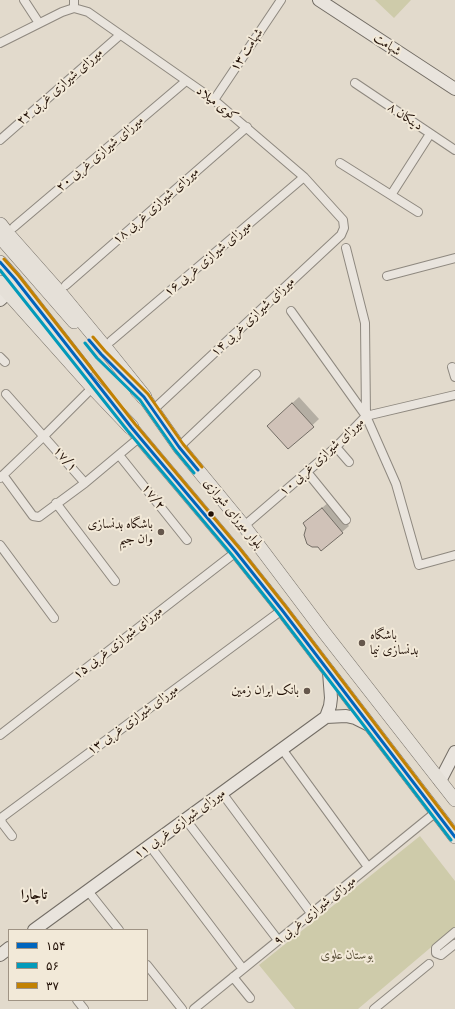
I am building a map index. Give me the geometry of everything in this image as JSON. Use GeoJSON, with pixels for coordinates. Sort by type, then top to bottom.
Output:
{"type":"FeatureCollection","features":[{"type":"Feature","properties":{"kind":"highway"},"geometry":{"type":"LineString","coordinates":[[7,226],[7,234],[99,341],[144,397]]}},
{"type":"Feature","properties":{"kind":"highway"},"geometry":{"type":"LineString","coordinates":[[3,292],[135,432]]}},
{"type":"Feature","properties":{"kind":"main road","name":"بلوار میرزای شیرازی"},"geometry":{"type":"LineString","coordinates":[[0,237],[101,354],[144,397],[179,447],[244,526],[323,631],[455,800]]}},
{"type":"Feature","properties":{"kind":"main road","name":"بلوار میرزای شیرازی"},"geometry":{"type":"LineString","coordinates":[[0,262],[135,432],[236,552],[282,610],[455,838]]}},
{"type":"Feature","properties":{"kind":"street"},"geometry":{"type":"LineString","coordinates":[[24,0],[39,23]]}},
{"type":"Feature","properties":{"kind":"street","name":"۱۳ شهامت"},"geometry":{"type":"LineString","coordinates":[[214,100],[281,0]]}},
{"type":"Feature","properties":{"kind":"street","name":"شهامت"},"geometry":{"type":"LineString","coordinates":[[319,0],[455,89]]}},
{"type":"Feature","properties":{"kind":"street"},"geometry":{"type":"LineString","coordinates":[[0,43],[62,12],[74,4]]}},
{"type":"Feature","properties":{"kind":"street","name":"کوی میلاد"},"geometry":{"type":"LineString","coordinates":[[74,4],[88,12],[214,100],[304,177],[343,220]]}},
{"type":"Feature","properties":{"kind":"street","name":"۲۲ میرزای شیرازی غربی"},"geometry":{"type":"LineString","coordinates":[[0,140],[120,35]]}},
{"type":"Feature","properties":{"kind":"street","name":"۲۰ میرزای شیرازی غربی"},"geometry":{"type":"LineString","coordinates":[[7,226],[186,81]]}},
{"type":"Feature","properties":{"kind":"street","name":"۸ دینکان"},"geometry":{"type":"LineString","coordinates":[[355,83],[455,150]]}},
{"type":"Feature","properties":{"kind":"street","name":"۱۸ میرزای شیرازی غربی"},"geometry":{"type":"LineString","coordinates":[[66,285],[246,127]]}},
{"type":"Feature","properties":{"kind":"street"},"geometry":{"type":"LineString","coordinates":[[391,195],[430,134]]}},
{"type":"Feature","properties":{"kind":"street"},"geometry":{"type":"LineString","coordinates":[[340,163],[418,212]]}},
{"type":"Feature","properties":{"kind":"street","name":"۱۶ میرزای شیرازی غربی"},"geometry":{"type":"LineString","coordinates":[[111,341],[304,177]]}},
{"type":"Feature","properties":{"kind":"street","name":"۱۴ میرزای شیرازی غربی"},"geometry":{"type":"LineString","coordinates":[[153,410],[341,235],[344,228],[343,220]]}},
{"type":"Feature","properties":{"kind":"street"},"geometry":{"type":"LineString","coordinates":[[346,248],[365,323],[366,416]]}},
{"type":"Feature","properties":{"kind":"street"},"geometry":{"type":"LineString","coordinates":[[387,276],[455,258]]}},
{"type":"Feature","properties":{"kind":"street"},"geometry":{"type":"LineString","coordinates":[[291,311],[366,416],[396,484],[418,565],[455,555]]}},
{"type":"Feature","properties":{"kind":"street"},"geometry":{"type":"LineString","coordinates":[[452,366],[455,377]]}},
{"type":"Feature","properties":{"kind":"street"},"geometry":{"type":"LineString","coordinates":[[179,447],[256,374]]}},
{"type":"Feature","properties":{"kind":"street"},"geometry":{"type":"LineString","coordinates":[[93,387],[1,477],[33,516],[39,517],[85,483],[119,455],[135,432]]}},
{"type":"Feature","properties":{"kind":"street","name":"۱۷/۱"},"geometry":{"type":"LineString","coordinates":[[6,394],[85,483]]}},
{"type":"Feature","properties":{"kind":"street","name":"۱۰ میرزای شیرازی غربی"},"geometry":{"type":"LineString","coordinates":[[244,526],[336,447],[366,416],[455,395]]}},
{"type":"Feature","properties":{"kind":"street"},"geometry":{"type":"LineString","coordinates":[[336,447],[349,462]]}},
{"type":"Feature","properties":{"kind":"street","name":"۱۷/۲"},"geometry":{"type":"LineString","coordinates":[[119,455],[187,540]]}},
{"type":"Feature","properties":{"kind":"street"},"geometry":{"type":"LineString","coordinates":[[307,472],[346,520]]}},
{"type":"Feature","properties":{"kind":"street"},"geometry":{"type":"LineString","coordinates":[[56,503],[115,580]]}},
{"type":"Feature","properties":{"kind":"street"},"geometry":{"type":"LineString","coordinates":[[0,545],[54,618]]}},
{"type":"Feature","properties":{"kind":"street","name":"۱۵ میرزای شیرازی غربی"},"geometry":{"type":"LineString","coordinates":[[0,735],[236,552]]}},
{"type":"Feature","properties":{"kind":"street","name":"۱۳ میرزای شیرازی غربی"},"geometry":{"type":"LineString","coordinates":[[12,836],[2,823],[1,818],[282,610]]}},
{"type":"Feature","properties":{"kind":"street"},"geometry":{"type":"LineString","coordinates":[[329,672],[331,698],[326,717],[346,716],[355,718],[369,725]]}},
{"type":"Feature","properties":{"kind":"street","name":"میرزای شیرازی غربی ۱۱"},"geometry":{"type":"LineString","coordinates":[[35,929],[326,717]]}},
{"type":"Feature","properties":{"kind":"street"},"geometry":{"type":"LineString","coordinates":[[282,749],[368,867]]}},
{"type":"Feature","properties":{"kind":"street"},"geometry":{"type":"LineString","coordinates":[[440,781],[455,752]]}},
{"type":"Feature","properties":{"kind":"street"},"geometry":{"type":"LineString","coordinates":[[222,793],[312,913]]}},
{"type":"Feature","properties":{"kind":"street","name":"میرزای شیرازی غربی ۹"},"geometry":{"type":"LineString","coordinates":[[194,1009],[436,812]]}},
{"type":"Feature","properties":{"kind":"street"},"geometry":{"type":"LineString","coordinates":[[186,820],[278,940]]}},
{"type":"Feature","properties":{"kind":"street"},"geometry":{"type":"LineString","coordinates":[[150,846],[243,969]]}},
{"type":"Feature","properties":{"kind":"street"},"geometry":{"type":"LineString","coordinates":[[88,891],[118,929]]}},
{"type":"Feature","properties":{"kind":"street"},"geometry":{"type":"LineString","coordinates":[[455,932],[436,948],[436,953],[441,955],[455,944]]}},
{"type":"Feature","properties":{"kind":"street"},"geometry":{"type":"LineString","coordinates":[[374,1009],[429,964]]}},
{"type":"Feature","properties":{"kind":"street"},"geometry":{"type":"LineString","coordinates":[[148,966],[182,1009]]}},
{"type":"Feature","properties":{"kind":"street"},"geometry":{"type":"LineString","coordinates":[[233,977],[250,998]]}},
{"type":"Feature","properties":{"kind":"green space"},"geometry":{"type":"Polygon","coordinates":[[[375,0],[411,0],[394,18],[375,0]]]}},
{"type":"Feature","properties":{"kind":"green space","name":"بوستان علوی"},"geometry":{"type":"Polygon","coordinates":[[[420,836],[455,881],[455,927],[358,1009],[295,1009],[259,965],[420,836]]]}},
{"type":"Feature","properties":{"kind":"building"},"geometry":{"type":"Polygon","coordinates":[[[292,403],[314,427],[288,449],[267,426],[292,403]]]}},
{"type":"Feature","properties":{"kind":"building"},"geometry":{"type":"Polygon","coordinates":[[[322,508],[343,533],[321,551],[318,547],[312,547],[307,544],[304,535],[306,528],[303,523],[322,508]]]}},
{"type":"Feature","properties":{"kind":"transit line","name":"۳۷"},"geometry":{"type":"LineString","coordinates":[[4,259],[135,424],[240,549],[286,607],[455,829]]}},
{"type":"Feature","properties":{"kind":"transit line","name":"۱۵۴"},"geometry":{"type":"LineString","coordinates":[[0,262],[131,427],[236,552],[282,610],[455,837]]}},
{"type":"Feature","properties":{"kind":"transit line","name":"۵۶"},"geometry":{"type":"LineString","coordinates":[[0,270],[127,430],[232,555],[278,613],[451,840]]}},
{"type":"Feature","properties":{"kind":"transit line","name":"۳۷"},"geometry":{"type":"LineString","coordinates":[[93,337],[148,394],[183,444],[202,467]]}},
{"type":"Feature","properties":{"kind":"transit line","name":"۱۵۴"},"geometry":{"type":"LineString","coordinates":[[89,340],[144,397],[179,447],[198,470]]}},
{"type":"Feature","properties":{"kind":"transit line","name":"۵۶"},"geometry":{"type":"LineString","coordinates":[[85,343],[97,358],[140,400],[175,450],[194,473]]}},
{"type":"Feature","properties":{"kind":"place","name":"باشگاه بدنسازی وان جیم"},"geometry":{"type":"Point","coordinates":[161,532]}},
{"type":"Feature","properties":{"kind":"place","name":"باشگاه بدنسازی نیما"},"geometry":{"type":"Point","coordinates":[362,643]}},
{"type":"Feature","properties":{"kind":"place","name":"بانک ایران زمین"},"geometry":{"type":"Point","coordinates":[307,691]}},
{"type":"Feature","properties":{"kind":"district","name":"تاچارا"},"geometry":{"type":"Point","coordinates":[34,895]}}]}
